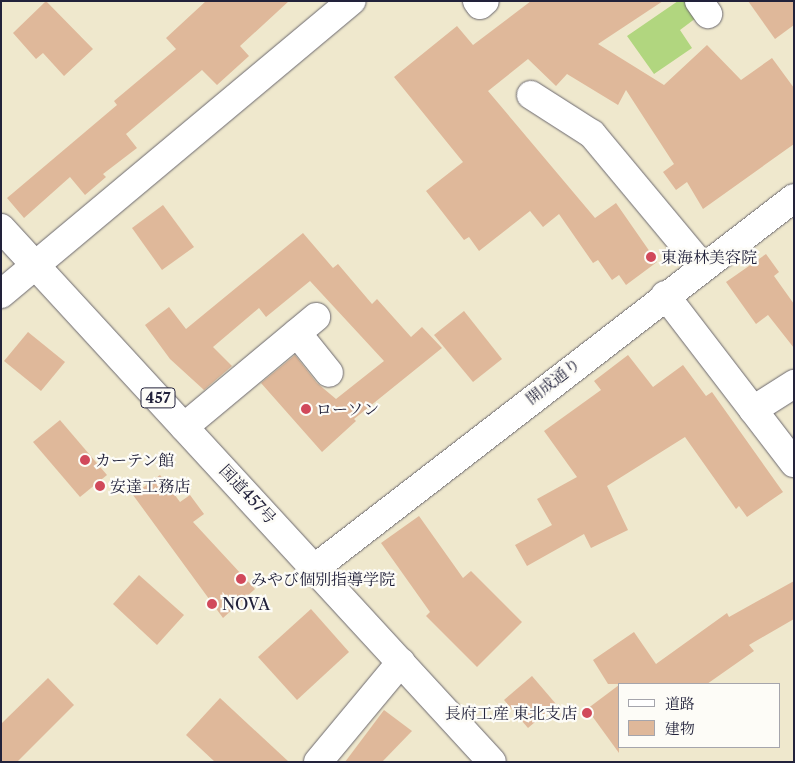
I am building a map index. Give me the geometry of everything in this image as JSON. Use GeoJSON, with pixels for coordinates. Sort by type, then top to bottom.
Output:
{"type":"FeatureCollection","features":[{"type":"Feature","properties":{"kind":"main road"},"geometry":{"type":"LineString","coordinates":[[1,294],[34,264],[352,1]]}},
{"type":"Feature","properties":{"kind":"main road"},"geometry":{"type":"LineString","coordinates":[[477,1],[480,5],[485,1]]}},
{"type":"Feature","properties":{"kind":"main road"},"geometry":{"type":"LineString","coordinates":[[531,95],[592,134],[703,267]]}},
{"type":"Feature","properties":{"kind":"main road","name":"開成通り"},"geometry":{"type":"LineString","coordinates":[[316,568],[665,295],[794,198]]}},
{"type":"Feature","properties":{"kind":"main road","name":"国道457号"},"geometry":{"type":"LineString","coordinates":[[1,228],[316,568],[492,762]]}},
{"type":"Feature","properties":{"kind":"main road"},"geometry":{"type":"LineString","coordinates":[[665,295],[794,462]]}},
{"type":"Feature","properties":{"kind":"main road"},"geometry":{"type":"LineString","coordinates":[[184,427],[307,325],[328,373]]}},
{"type":"Feature","properties":{"kind":"main road"},"geometry":{"type":"LineString","coordinates":[[753,410],[794,384]]}},
{"type":"Feature","properties":{"kind":"main road"},"geometry":{"type":"LineString","coordinates":[[318,762],[401,662]]}},
{"type":"Feature","properties":{"kind":"green space"},"geometry":{"type":"Polygon","coordinates":[[[678,1],[685,1],[696,18],[680,30],[692,48],[654,74],[627,36],[678,1]]]}},
{"type":"Feature","properties":{"kind":"building"},"geometry":{"type":"Polygon","coordinates":[[[46,1],[93,49],[64,76],[43,53],[36,59],[13,33],[46,1]]]}},
{"type":"Feature","properties":{"kind":"building"},"geometry":{"type":"Polygon","coordinates":[[[206,1],[289,1],[240,46],[249,56],[217,85],[202,70],[126,134],[137,148],[103,174],[106,177],[85,195],[70,177],[24,218],[7,198],[117,105],[114,101],[176,49],[166,38],[206,1]]]}},
{"type":"Feature","properties":{"kind":"building"},"geometry":{"type":"Polygon","coordinates":[[[531,1],[663,1],[598,44],[664,85],[707,45],[741,80],[772,58],[794,88],[794,144],[703,209],[687,182],[676,190],[663,172],[674,164],[626,90],[618,105],[567,74],[556,86],[528,59],[488,91],[595,218],[616,203],[657,262],[626,285],[619,275],[612,280],[598,260],[593,263],[559,214],[543,227],[530,211],[479,251],[469,237],[464,240],[426,191],[463,162],[394,77],[457,26],[473,45],[531,1]]]}},
{"type":"Feature","properties":{"kind":"building"},"geometry":{"type":"Polygon","coordinates":[[[748,1],[794,1],[794,25],[775,39],[748,1]]]}},
{"type":"Feature","properties":{"kind":"building"},"geometry":{"type":"Polygon","coordinates":[[[163,205],[194,247],[162,270],[132,228],[163,205]]]}},
{"type":"Feature","properties":{"kind":"building"},"geometry":{"type":"Polygon","coordinates":[[[303,233],[333,268],[338,264],[372,304],[377,299],[411,337],[422,327],[442,348],[354,419],[356,421],[322,452],[261,383],[295,355],[317,383],[336,399],[384,361],[310,281],[266,317],[259,308],[213,347],[232,366],[204,390],[170,359],[145,325],[169,307],[186,329],[303,233]]]}},
{"type":"Feature","properties":{"kind":"building"},"geometry":{"type":"Polygon","coordinates":[[[766,254],[779,272],[774,276],[794,304],[794,348],[768,315],[756,324],[726,282],[766,254]]]}},
{"type":"Feature","properties":{"kind":"building"},"geometry":{"type":"Polygon","coordinates":[[[464,311],[502,359],[473,382],[434,335],[464,311]]]}},
{"type":"Feature","properties":{"kind":"building"},"geometry":{"type":"Polygon","coordinates":[[[28,332],[65,362],[41,391],[4,361],[28,332]]]}},
{"type":"Feature","properties":{"kind":"building"},"geometry":{"type":"Polygon","coordinates":[[[628,355],[653,387],[683,365],[706,396],[712,392],[783,492],[747,517],[739,506],[736,509],[685,437],[607,486],[628,530],[591,548],[584,534],[527,566],[515,545],[552,525],[537,499],[577,477],[544,431],[601,390],[594,381],[628,355]]]}},
{"type":"Feature","properties":{"kind":"building"},"geometry":{"type":"Polygon","coordinates":[[[60,420],[107,475],[80,497],[33,442],[60,420]]]}},
{"type":"Feature","properties":{"kind":"building"},"geometry":{"type":"Polygon","coordinates":[[[160,475],[180,502],[190,495],[204,514],[193,522],[255,589],[223,618],[133,495],[160,475]]]}},
{"type":"Feature","properties":{"kind":"building"},"geometry":{"type":"Polygon","coordinates":[[[419,516],[463,578],[471,571],[522,622],[477,667],[426,616],[430,612],[381,543],[419,516]]]}},
{"type":"Feature","properties":{"kind":"building"},"geometry":{"type":"Polygon","coordinates":[[[139,575],[184,615],[157,645],[113,604],[139,575]]]}},
{"type":"Feature","properties":{"kind":"building"},"geometry":{"type":"Polygon","coordinates":[[[794,581],[794,619],[749,645],[754,651],[708,683],[608,684],[593,660],[634,632],[656,664],[727,613],[729,617],[794,581]]]}},
{"type":"Feature","properties":{"kind":"building"},"geometry":{"type":"Polygon","coordinates":[[[311,609],[349,652],[297,700],[258,657],[311,609]]]}},
{"type":"Feature","properties":{"kind":"building"},"geometry":{"type":"Polygon","coordinates":[[[532,676],[556,704],[528,728],[504,700],[532,676]]]}},
{"type":"Feature","properties":{"kind":"building"},"geometry":{"type":"Polygon","coordinates":[[[48,678],[74,705],[17,762],[1,762],[1,724],[48,678]]]}},
{"type":"Feature","properties":{"kind":"building"},"geometry":{"type":"Polygon","coordinates":[[[618,686],[619,753],[587,709],[618,686]]]}},
{"type":"Feature","properties":{"kind":"building"},"geometry":{"type":"Polygon","coordinates":[[[220,698],[289,762],[215,762],[186,735],[220,698]]]}},
{"type":"Feature","properties":{"kind":"building"},"geometry":{"type":"Polygon","coordinates":[[[384,710],[412,731],[382,762],[345,762],[384,710]]]}},
{"type":"Feature","properties":{"kind":"place","name":"東海林美容院"},"geometry":{"type":"Point","coordinates":[651,257]}},
{"type":"Feature","properties":{"kind":"place","name":"ローソン"},"geometry":{"type":"Point","coordinates":[306,409]}},
{"type":"Feature","properties":{"kind":"place","name":"カーテン館"},"geometry":{"type":"Point","coordinates":[85,460]}},
{"type":"Feature","properties":{"kind":"place","name":"安達工務店"},"geometry":{"type":"Point","coordinates":[100,486]}},
{"type":"Feature","properties":{"kind":"place","name":"みやび個別指導学院"},"geometry":{"type":"Point","coordinates":[241,579]}},
{"type":"Feature","properties":{"kind":"place","name":"NOVA"},"geometry":{"type":"Point","coordinates":[212,604]}},
{"type":"Feature","properties":{"kind":"place","name":"長府工産 東北支店"},"geometry":{"type":"Point","coordinates":[587,713]}}]}
